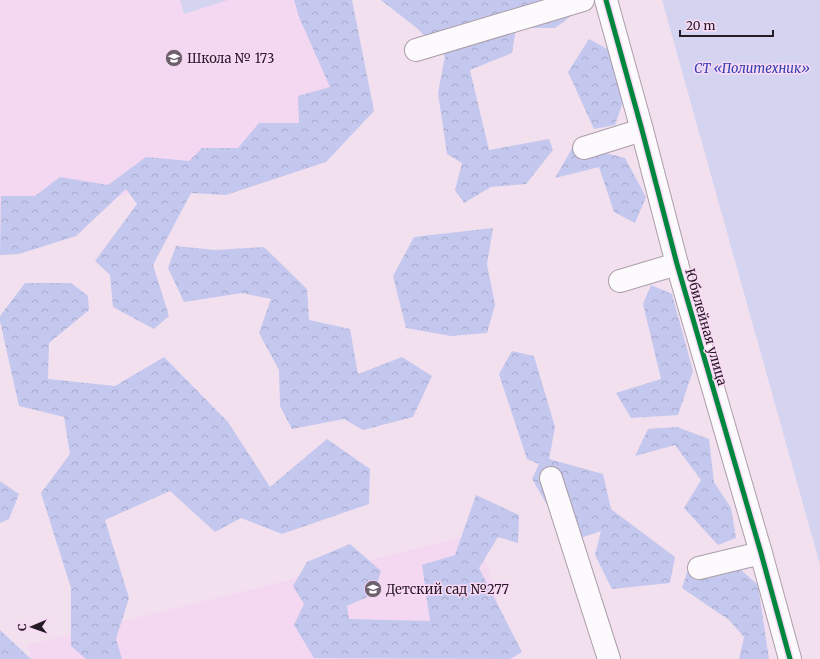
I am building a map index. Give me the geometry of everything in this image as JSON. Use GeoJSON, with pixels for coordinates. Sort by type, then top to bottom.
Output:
{"type":"FeatureCollection","features":[{"type":"Feature","properties":{"kind":"street"},"geometry":{"type":"LineString","coordinates":[[416,50],[583,0]]}},
{"type":"Feature","properties":{"kind":"street","name":"Юбилейная улица"},"geometry":{"type":"LineString","coordinates":[[606,0],[677,264],[761,553],[790,659]]}},
{"type":"Feature","properties":{"kind":"street"},"geometry":{"type":"LineString","coordinates":[[584,148],[642,130]]}},
{"type":"Feature","properties":{"kind":"street"},"geometry":{"type":"LineString","coordinates":[[620,280],[677,264]]}},
{"type":"Feature","properties":{"kind":"street"},"geometry":{"type":"LineString","coordinates":[[551,478],[609,659]]}},
{"type":"Feature","properties":{"kind":"street"},"geometry":{"type":"LineString","coordinates":[[699,568],[761,553]]}},
{"type":"Feature","properties":{"kind":"shaded area","name":"Школа № 173"},"geometry":{"type":"Polygon","coordinates":[[[0,0],[331,0],[364,116],[252,160],[0,229],[0,0]]]}},
{"type":"Feature","properties":{"kind":"shaded area","name":"Детский сад №277"},"geometry":{"type":"Polygon","coordinates":[[[478,533],[514,659],[31,659],[27,645],[478,533]]]}},
{"type":"Feature","properties":{"kind":"green space"},"geometry":{"type":"Polygon","coordinates":[[[180,0],[228,0],[184,14],[180,0]]]}},
{"type":"Feature","properties":{"kind":"green space"},"geometry":{"type":"Polygon","coordinates":[[[294,0],[352,0],[374,111],[326,162],[226,195],[191,193],[153,265],[169,316],[154,329],[113,307],[110,275],[95,261],[137,204],[126,189],[76,236],[19,254],[0,255],[1,196],[35,196],[60,177],[108,185],[146,157],[189,161],[202,148],[238,148],[259,123],[299,123],[298,96],[330,87],[299,17],[294,0]]]}},
{"type":"Feature","properties":{"kind":"green space"},"geometry":{"type":"Polygon","coordinates":[[[381,0],[587,0],[586,5],[555,28],[516,28],[512,53],[470,70],[489,150],[549,139],[553,150],[526,184],[491,187],[464,203],[455,190],[462,163],[447,154],[438,93],[445,56],[418,29],[381,0]]]}},
{"type":"Feature","properties":{"kind":"green space","name":"СТ «Политехник»"},"geometry":{"type":"Polygon","coordinates":[[[662,0],[820,0],[820,565],[662,0]]]}},
{"type":"Feature","properties":{"kind":"green space"},"geometry":{"type":"Polygon","coordinates":[[[589,39],[620,56],[627,91],[615,125],[594,129],[568,72],[589,39]]]}},
{"type":"Feature","properties":{"kind":"green space"},"geometry":{"type":"Polygon","coordinates":[[[574,145],[625,158],[646,197],[635,223],[614,212],[599,167],[555,178],[574,145]]]}},
{"type":"Feature","properties":{"kind":"green space"},"geometry":{"type":"Polygon","coordinates":[[[493,228],[487,264],[495,305],[487,333],[451,336],[406,328],[393,276],[414,237],[493,228]]]}},
{"type":"Feature","properties":{"kind":"green space"},"geometry":{"type":"Polygon","coordinates":[[[176,246],[215,250],[264,247],[307,289],[309,320],[350,329],[358,374],[402,357],[432,376],[413,417],[363,430],[344,419],[292,429],[280,406],[279,370],[259,333],[271,299],[242,293],[184,302],[168,268],[176,246]]]}},
{"type":"Feature","properties":{"kind":"green space"},"geometry":{"type":"Polygon","coordinates":[[[25,283],[71,283],[88,296],[89,310],[49,343],[48,379],[115,386],[164,357],[228,422],[270,487],[327,439],[370,469],[369,504],[282,534],[241,518],[215,532],[170,491],[105,520],[129,598],[116,639],[122,659],[86,659],[71,646],[71,588],[41,493],[70,454],[64,417],[19,406],[0,321],[0,316],[25,283]]]}},
{"type":"Feature","properties":{"kind":"green space"},"geometry":{"type":"Polygon","coordinates":[[[651,285],[672,294],[693,371],[678,415],[631,418],[616,393],[661,379],[643,304],[651,285]]]}},
{"type":"Feature","properties":{"kind":"green space"},"geometry":{"type":"Polygon","coordinates":[[[512,351],[534,356],[555,427],[549,459],[603,474],[611,509],[675,557],[670,583],[612,589],[595,555],[601,531],[569,542],[532,479],[539,464],[527,459],[499,374],[512,351]]]}},
{"type":"Feature","properties":{"kind":"green space"},"geometry":{"type":"Polygon","coordinates":[[[677,427],[709,439],[714,482],[731,508],[736,538],[718,545],[684,508],[701,480],[675,445],[635,456],[648,429],[677,427]]]}},
{"type":"Feature","properties":{"kind":"green space"},"geometry":{"type":"Polygon","coordinates":[[[0,481],[19,494],[9,519],[0,523],[0,481]]]}},
{"type":"Feature","properties":{"kind":"green space"},"geometry":{"type":"Polygon","coordinates":[[[476,495],[519,515],[518,543],[498,537],[479,568],[522,652],[510,659],[314,658],[294,625],[304,604],[293,586],[307,562],[350,544],[381,571],[374,594],[347,606],[349,619],[430,621],[422,565],[455,555],[476,495]]]}},
{"type":"Feature","properties":{"kind":"green space"},"geometry":{"type":"Polygon","coordinates":[[[723,554],[758,585],[769,659],[739,659],[744,637],[729,620],[682,588],[691,560],[723,554]]]}},
{"type":"Feature","properties":{"kind":"green space"},"geometry":{"type":"Polygon","coordinates":[[[0,630],[31,659],[0,659],[0,630]]]}},
{"type":"Feature","properties":{"kind":"cycle path"},"geometry":{"type":"LineString","coordinates":[[606,0],[677,264],[761,553],[790,659]]}},
{"type":"Feature","properties":{"kind":"place","name":"Школа № 173"},"geometry":{"type":"Point","coordinates":[174,58]}},
{"type":"Feature","properties":{"kind":"place","name":"Детский сад №277"},"geometry":{"type":"Point","coordinates":[373,589]}}]}
